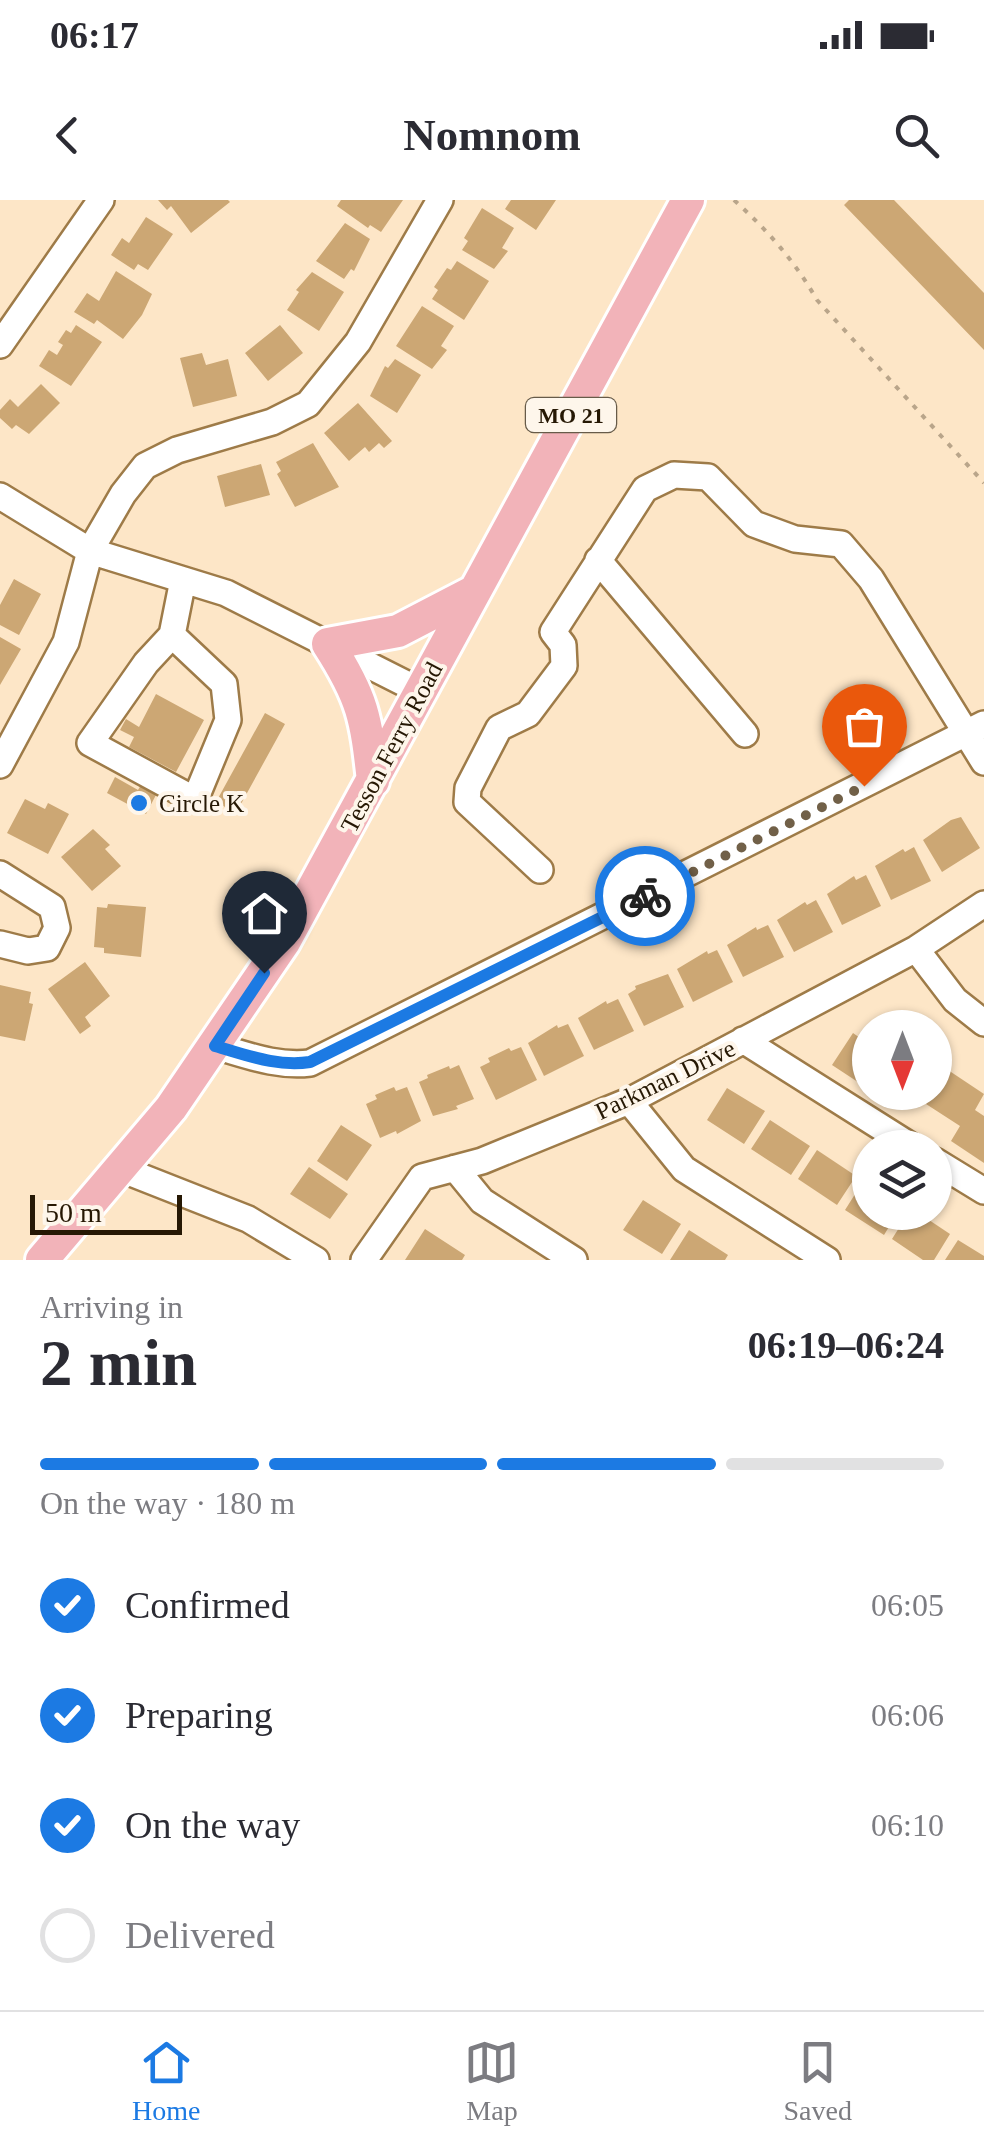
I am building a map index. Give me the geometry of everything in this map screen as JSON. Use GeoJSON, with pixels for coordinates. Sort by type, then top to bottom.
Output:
{"type":"FeatureCollection","features":[{"type":"Feature","properties":{"kind":"main road","name":"Tesson Ferry Road"},"geometry":{"type":"LineString","coordinates":[[42,1260],[171,1108],[284,942],[688,200]]}},
{"type":"Feature","properties":{"kind":"main road"},"geometry":{"type":"LineString","coordinates":[[372,781],[366,720],[354,683],[328,644],[398,631],[475,592]]}},
{"type":"Feature","properties":{"kind":"street"},"geometry":{"type":"LineString","coordinates":[[0,346],[100,200]]}},
{"type":"Feature","properties":{"kind":"street"},"geometry":{"type":"LineString","coordinates":[[0,765],[66,642],[90,551],[122,494],[145,466],[177,450],[272,422],[308,404],[358,342],[440,200]]}},
{"type":"Feature","properties":{"kind":"street"},"geometry":{"type":"LineString","coordinates":[[540,870],[467,802],[468,788],[499,728],[528,714],[564,666],[563,645],[553,632],[598,560],[645,489],[674,474],[708,477],[754,524],[795,538],[841,544],[871,579],[975,729],[984,762]]}},
{"type":"Feature","properties":{"kind":"street"},"geometry":{"type":"LineString","coordinates":[[0,496],[90,551],[226,593],[420,691]]}},
{"type":"Feature","properties":{"kind":"street"},"geometry":{"type":"LineString","coordinates":[[598,560],[745,734]]}},
{"type":"Feature","properties":{"kind":"street"},"geometry":{"type":"LineString","coordinates":[[172,634],[224,684],[228,720],[195,800],[90,744],[146,663],[172,634],[183,580]]}},
{"type":"Feature","properties":{"kind":"street"},"geometry":{"type":"LineString","coordinates":[[215,1046],[270,1062],[310,1062],[975,729]]}},
{"type":"Feature","properties":{"kind":"street"},"geometry":{"type":"LineString","coordinates":[[0,874],[52,907],[57,928],[47,948],[28,951],[0,944]]}},
{"type":"Feature","properties":{"kind":"street","name":"Parkman Drive"},"geometry":{"type":"LineString","coordinates":[[364,1260],[422,1178],[629,1100],[916,949],[984,904]]}},
{"type":"Feature","properties":{"kind":"street"},"geometry":{"type":"LineString","coordinates":[[916,949],[955,1000],[984,1023]]}},
{"type":"Feature","properties":{"kind":"street"},"geometry":{"type":"LineString","coordinates":[[744,1040],[886,1130]]}},
{"type":"Feature","properties":{"kind":"street"},"geometry":{"type":"LineString","coordinates":[[629,1100],[684,1169],[826,1260]]}},
{"type":"Feature","properties":{"kind":"street"},"geometry":{"type":"LineString","coordinates":[[455,1168],[482,1201],[574,1260]]}},
{"type":"Feature","properties":{"kind":"street"},"geometry":{"type":"LineString","coordinates":[[121,1169],[248,1219],[316,1260]]}},
{"type":"Feature","properties":{"kind":"street"},"geometry":{"type":"LineString","coordinates":[[952,1171],[984,1191]]}},
{"type":"Feature","properties":{"kind":"path"},"geometry":{"type":"LineString","coordinates":[[734,200],[775,237],[817,300],[984,483]]}},
{"type":"Feature","properties":{"kind":"building"},"geometry":{"type":"Polygon","coordinates":[[[158,200],[230,202],[191,233],[171,206],[167,210],[158,200]]]}},
{"type":"Feature","properties":{"kind":"building"},"geometry":{"type":"Polygon","coordinates":[[[341,200],[403,200],[381,232],[370,225],[368,228],[337,206],[341,200]]]}},
{"type":"Feature","properties":{"kind":"building"},"geometry":{"type":"Polygon","coordinates":[[[511,200],[556,200],[536,230],[505,209],[511,200]]]}},
{"type":"Feature","properties":{"kind":"building"},"geometry":{"type":"Polygon","coordinates":[[[849,200],[894,200],[984,293],[984,350],[844,205],[849,200]]]}},
{"type":"Feature","properties":{"kind":"building"},"geometry":{"type":"Polygon","coordinates":[[[482,208],[514,228],[502,248],[508,251],[494,269],[462,250],[468,241],[464,238],[482,208]]]}},
{"type":"Feature","properties":{"kind":"building"},"geometry":{"type":"Polygon","coordinates":[[[146,217],[173,234],[148,270],[138,264],[134,270],[111,255],[122,238],[129,243],[146,217]]]}},
{"type":"Feature","properties":{"kind":"building"},"geometry":{"type":"Polygon","coordinates":[[[345,223],[370,239],[354,271],[351,269],[344,279],[316,261],[345,223]]]}},
{"type":"Feature","properties":{"kind":"building"},"geometry":{"type":"Polygon","coordinates":[[[457,261],[489,281],[464,320],[432,299],[438,290],[434,287],[457,261]]]}},
{"type":"Feature","properties":{"kind":"building"},"geometry":{"type":"Polygon","coordinates":[[[116,271],[152,294],[123,339],[97,320],[94,324],[74,312],[87,293],[99,301],[116,271]]]}},
{"type":"Feature","properties":{"kind":"building"},"geometry":{"type":"Polygon","coordinates":[[[312,272],[344,292],[319,331],[287,310],[299,292],[296,290],[312,272]]]}},
{"type":"Feature","properties":{"kind":"building"},"geometry":{"type":"Polygon","coordinates":[[[422,306],[454,326],[441,346],[447,350],[432,369],[396,346],[422,306]]]}},
{"type":"Feature","properties":{"kind":"building"},"geometry":{"type":"Polygon","coordinates":[[[76,325],[102,342],[71,386],[39,366],[49,350],[57,355],[63,345],[58,342],[66,330],[71,333],[76,325]]]}},
{"type":"Feature","properties":{"kind":"building"},"geometry":{"type":"Polygon","coordinates":[[[280,325],[303,353],[268,381],[245,353],[280,325]]]}},
{"type":"Feature","properties":{"kind":"building"},"geometry":{"type":"Polygon","coordinates":[[[202,353],[206,365],[228,359],[237,396],[193,407],[180,358],[202,353]]]}},
{"type":"Feature","properties":{"kind":"building"},"geometry":{"type":"Polygon","coordinates":[[[395,359],[421,375],[397,413],[370,396],[385,366],[388,368],[395,359]]]}},
{"type":"Feature","properties":{"kind":"building"},"geometry":{"type":"Polygon","coordinates":[[[41,384],[60,403],[29,434],[16,425],[12,429],[0,418],[0,410],[10,399],[18,407],[41,384]]]}},
{"type":"Feature","properties":{"kind":"building"},"geometry":{"type":"Polygon","coordinates":[[[358,403],[392,441],[384,448],[379,443],[369,452],[365,447],[349,461],[324,433],[358,403]]]}},
{"type":"Feature","properties":{"kind":"building"},"geometry":{"type":"Polygon","coordinates":[[[313,443],[339,487],[295,507],[277,474],[281,471],[276,462],[313,443]]]}},
{"type":"Feature","properties":{"kind":"building"},"geometry":{"type":"Polygon","coordinates":[[[261,464],[270,495],[225,507],[217,476],[261,464]]]}},
{"type":"Feature","properties":{"kind":"building"},"geometry":{"type":"Polygon","coordinates":[[[14,579],[41,594],[19,635],[0,625],[0,605],[14,579]]]}},
{"type":"Feature","properties":{"kind":"building"},"geometry":{"type":"Polygon","coordinates":[[[0,637],[21,649],[0,685],[0,637]]]}},
{"type":"Feature","properties":{"kind":"building","name":"Circle K"},"geometry":{"type":"Polygon","coordinates":[[[156,694],[204,720],[176,772],[129,747],[134,737],[120,730],[126,719],[139,727],[156,694]]]}},
{"type":"Feature","properties":{"kind":"building","name":"Circle K"},"geometry":{"type":"Polygon","coordinates":[[[265,713],[285,724],[236,813],[216,802],[265,713]]]}},
{"type":"Feature","properties":{"kind":"building","name":"Circle K"},"geometry":{"type":"Polygon","coordinates":[[[115,777],[138,790],[141,785],[157,793],[146,814],[107,793],[115,777]]]}},
{"type":"Feature","properties":{"kind":"building"},"geometry":{"type":"Polygon","coordinates":[[[25,799],[45,809],[48,803],[69,814],[48,854],[7,833],[25,799]]]}},
{"type":"Feature","properties":{"kind":"building"},"geometry":{"type":"Polygon","coordinates":[[[961,817],[980,848],[942,872],[923,840],[961,817]]]}},
{"type":"Feature","properties":{"kind":"building"},"geometry":{"type":"Polygon","coordinates":[[[93,829],[110,845],[105,849],[121,866],[92,891],[61,857],[93,829]]]}},
{"type":"Feature","properties":{"kind":"building"},"geometry":{"type":"Polygon","coordinates":[[[914,847],[931,881],[891,900],[875,866],[903,849],[905,852],[914,847]]]}},
{"type":"Feature","properties":{"kind":"building"},"geometry":{"type":"Polygon","coordinates":[[[866,875],[881,906],[842,925],[827,894],[854,876],[856,880],[866,875]]]}},
{"type":"Feature","properties":{"kind":"building"},"geometry":{"type":"Polygon","coordinates":[[[816,900],[833,932],[794,952],[777,920],[805,902],[807,905],[816,900]]]}},
{"type":"Feature","properties":{"kind":"building"},"geometry":{"type":"Polygon","coordinates":[[[108,904],[146,907],[141,957],[104,953],[104,948],[94,947],[97,907],[107,908],[108,904]]]}},
{"type":"Feature","properties":{"kind":"building"},"geometry":{"type":"Polygon","coordinates":[[[768,925],[784,957],[743,977],[727,945],[756,927],[757,930],[768,925]]]}},
{"type":"Feature","properties":{"kind":"building"},"geometry":{"type":"Polygon","coordinates":[[[717,950],[733,982],[693,1002],[677,969],[707,951],[708,954],[717,950]]]}},
{"type":"Feature","properties":{"kind":"building"},"geometry":{"type":"Polygon","coordinates":[[[85,962],[110,996],[85,1017],[91,1026],[80,1034],[48,989],[85,962]]]}},
{"type":"Feature","properties":{"kind":"building"},"geometry":{"type":"Polygon","coordinates":[[[668,974],[684,1007],[644,1026],[628,994],[635,986],[668,974]]]}},
{"type":"Feature","properties":{"kind":"building"},"geometry":{"type":"Polygon","coordinates":[[[0,985],[31,992],[29,1003],[33,1004],[25,1041],[0,1036],[0,985]]]}},
{"type":"Feature","properties":{"kind":"building"},"geometry":{"type":"Polygon","coordinates":[[[618,999],[634,1031],[594,1050],[578,1018],[606,1001],[607,1004],[618,999]]]}},
{"type":"Feature","properties":{"kind":"building"},"geometry":{"type":"Polygon","coordinates":[[[568,1024],[584,1056],[544,1076],[528,1043],[557,1025],[558,1028],[568,1024]]]}},
{"type":"Feature","properties":{"kind":"building"},"geometry":{"type":"Polygon","coordinates":[[[852,1035],[852,1078],[832,1065],[852,1035]]]}},
{"type":"Feature","properties":{"kind":"building"},"geometry":{"type":"Polygon","coordinates":[[[521,1047],[537,1080],[496,1100],[480,1067],[490,1062],[488,1058],[521,1047]]]}},
{"type":"Feature","properties":{"kind":"building"},"geometry":{"type":"Polygon","coordinates":[[[459,1065],[474,1099],[456,1106],[458,1109],[433,1116],[419,1082],[427,1075],[459,1065]]]}},
{"type":"Feature","properties":{"kind":"building"},"geometry":{"type":"Polygon","coordinates":[[[952,1073],[984,1094],[975,1110],[984,1116],[984,1163],[952,1142],[960,1126],[935,1110],[952,1110],[952,1073]]]}},
{"type":"Feature","properties":{"kind":"building"},"geometry":{"type":"Polygon","coordinates":[[[394,1087],[396,1091],[407,1087],[421,1121],[380,1138],[366,1104],[377,1099],[375,1095],[394,1087]]]}},
{"type":"Feature","properties":{"kind":"building"},"geometry":{"type":"Polygon","coordinates":[[[727,1088],[765,1111],[744,1144],[707,1120],[727,1088]]]}},
{"type":"Feature","properties":{"kind":"building"},"geometry":{"type":"Polygon","coordinates":[[[770,1120],[810,1146],[791,1175],[751,1149],[770,1120]]]}},
{"type":"Feature","properties":{"kind":"building"},"geometry":{"type":"Polygon","coordinates":[[[341,1125],[372,1145],[347,1181],[317,1161],[341,1125]]]}},
{"type":"Feature","properties":{"kind":"building"},"geometry":{"type":"Polygon","coordinates":[[[817,1150],[852,1173],[852,1182],[837,1205],[798,1179],[817,1150]]]}},
{"type":"Feature","properties":{"kind":"building"},"geometry":{"type":"Polygon","coordinates":[[[309,1167],[348,1194],[330,1219],[290,1194],[309,1167]]]}},
{"type":"Feature","properties":{"kind":"building"},"geometry":{"type":"Polygon","coordinates":[[[643,1200],[681,1224],[662,1254],[623,1230],[643,1200]]]}},
{"type":"Feature","properties":{"kind":"building"},"geometry":{"type":"Polygon","coordinates":[[[425,1229],[465,1255],[462,1260],[405,1260],[425,1229]]]}},
{"type":"Feature","properties":{"kind":"building"},"geometry":{"type":"Polygon","coordinates":[[[689,1230],[728,1255],[725,1260],[670,1260],[689,1230]]]}},
{"type":"Feature","properties":{"kind":"building"},"geometry":{"type":"Polygon","coordinates":[[[898,1230],[944,1230],[950,1234],[934,1260],[923,1260],[892,1239],[898,1230]]]}},
{"type":"Feature","properties":{"kind":"building"},"geometry":{"type":"Polygon","coordinates":[[[958,1240],[984,1256],[984,1260],[945,1260],[958,1240]]]}},
{"type":"Feature","properties":{"kind":"way so far"},"geometry":{"type":"LineString","coordinates":[[645,896],[864,786]]}},
{"type":"Feature","properties":{"kind":"place","name":"Circle K"},"geometry":{"type":"Point","coordinates":[139,803]}},
{"type":"Feature","properties":{"kind":"route"},"geometry":{"type":"LineString","coordinates":[[264,973],[215,1046],[270,1062],[310,1062],[645,896]]}}]}
